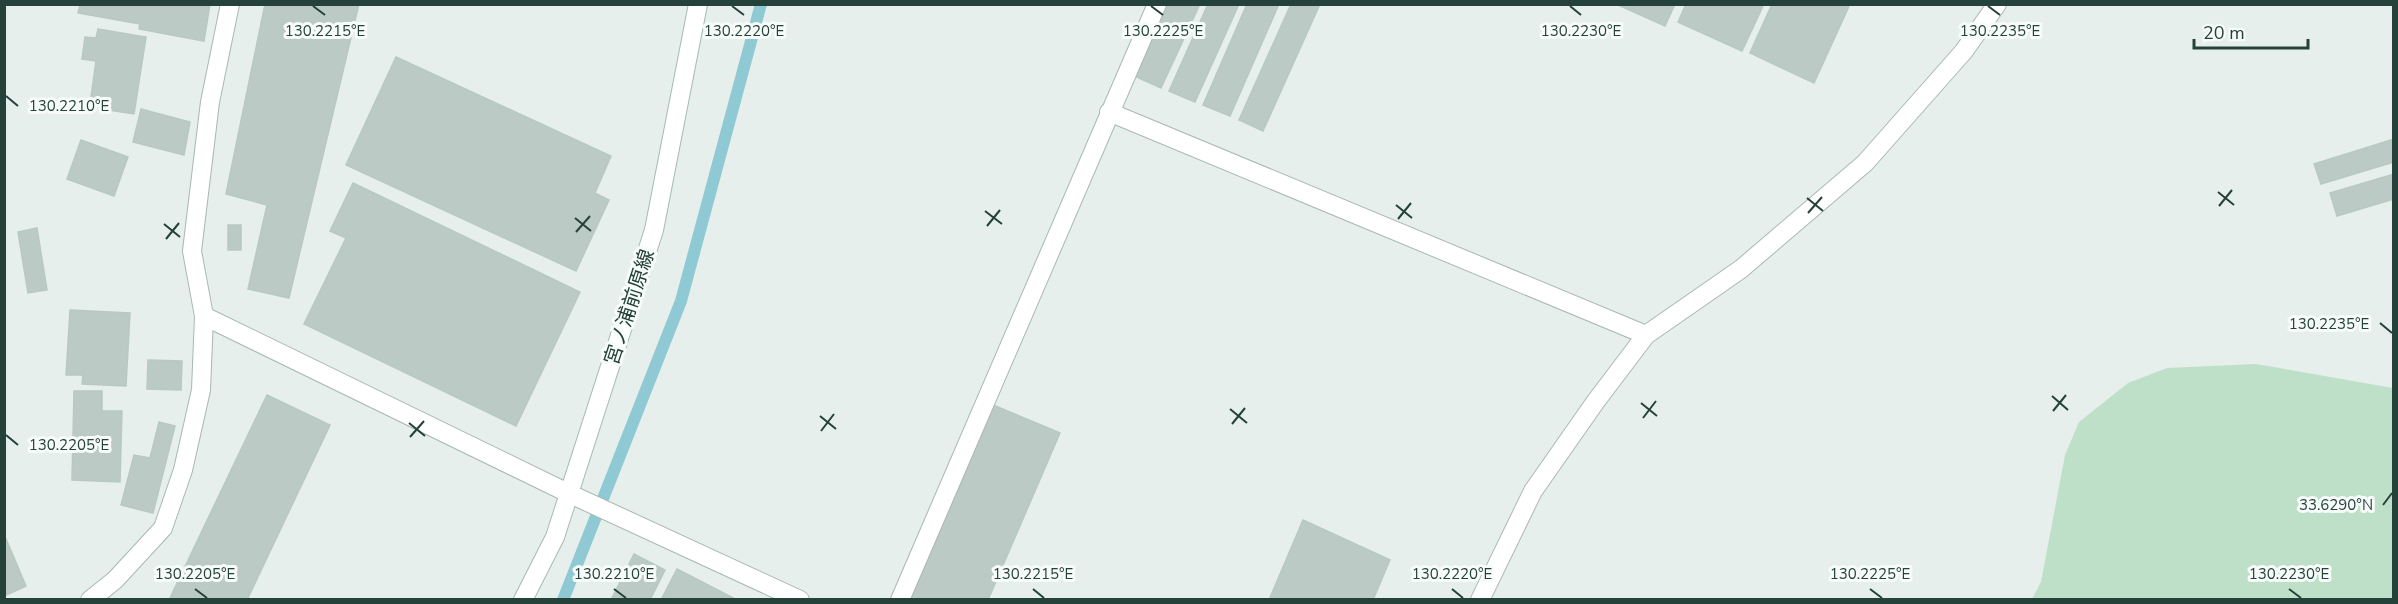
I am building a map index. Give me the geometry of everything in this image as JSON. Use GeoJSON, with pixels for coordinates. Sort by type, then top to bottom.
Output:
{"type":"FeatureCollection","features":[{"type":"Feature","properties":{"kind":"street"},"geometry":{"type":"LineString","coordinates":[[90,600],[116,580],[163,528],[183,470],[201,390],[204,316],[192,251],[210,102],[230,4]]}},
{"type":"Feature","properties":{"kind":"street","name":"宮ノ浦前原線"},"geometry":{"type":"LineString","coordinates":[[523,600],[555,537],[654,230],[698,4]]}},
{"type":"Feature","properties":{"kind":"street"},"geometry":{"type":"LineString","coordinates":[[900,600],[1157,4]]}},
{"type":"Feature","properties":{"kind":"street"},"geometry":{"type":"LineString","coordinates":[[1480,600],[1533,491],[1646,335],[1741,269],[1865,163],[1964,51],[1997,4]]}},
{"type":"Feature","properties":{"kind":"street"},"geometry":{"type":"LineString","coordinates":[[1109,112],[1646,335]]}},
{"type":"Feature","properties":{"kind":"street"},"geometry":{"type":"LineString","coordinates":[[204,316],[568,493],[800,600]]}},
{"type":"Feature","properties":{"kind":"green space"},"geometry":{"type":"Polygon","coordinates":[[[2256,364],[2393,388],[2393,599],[2032,599],[2041,582],[2065,455],[2079,422],[2128,383],[2167,368],[2256,364]]]}},
{"type":"Feature","properties":{"kind":"building"},"geometry":{"type":"Polygon","coordinates":[[[80,4],[210,4],[204,41],[139,29],[140,24],[78,13],[80,4]]]}},
{"type":"Feature","properties":{"kind":"building"},"geometry":{"type":"Polygon","coordinates":[[[265,4],[359,4],[289,298],[248,289],[267,205],[226,194],[265,4]]]}},
{"type":"Feature","properties":{"kind":"building"},"geometry":{"type":"Polygon","coordinates":[[[1165,4],[1200,4],[1161,88],[1132,75],[1165,4]]]}},
{"type":"Feature","properties":{"kind":"building"},"geometry":{"type":"Polygon","coordinates":[[[1208,4],[1239,4],[1195,102],[1169,91],[1208,4]]]}},
{"type":"Feature","properties":{"kind":"building"},"geometry":{"type":"Polygon","coordinates":[[[1247,4],[1279,4],[1230,116],[1203,105],[1247,4]]]}},
{"type":"Feature","properties":{"kind":"building"},"geometry":{"type":"Polygon","coordinates":[[[1291,4],[1320,4],[1263,131],[1239,120],[1291,4]]]}},
{"type":"Feature","properties":{"kind":"building"},"geometry":{"type":"Polygon","coordinates":[[[1616,4],[1675,4],[1665,26],[1616,4]]]}},
{"type":"Feature","properties":{"kind":"building"},"geometry":{"type":"Polygon","coordinates":[[[1686,4],[1764,4],[1742,51],[1678,22],[1686,4]]]}},
{"type":"Feature","properties":{"kind":"building"},"geometry":{"type":"Polygon","coordinates":[[[1772,4],[1850,4],[1814,83],[1750,53],[1772,4]]]}},
{"type":"Feature","properties":{"kind":"building"},"geometry":{"type":"Polygon","coordinates":[[[98,29],[146,37],[134,114],[101,109],[103,99],[91,97],[96,61],[82,59],[85,37],[96,38],[98,29]]]}},
{"type":"Feature","properties":{"kind":"building"},"geometry":{"type":"Polygon","coordinates":[[[396,57],[611,156],[595,193],[609,200],[576,271],[346,165],[396,57]]]}},
{"type":"Feature","properties":{"kind":"building"},"geometry":{"type":"Polygon","coordinates":[[[141,109],[190,122],[184,155],[133,142],[141,109]]]}},
{"type":"Feature","properties":{"kind":"building"},"geometry":{"type":"Polygon","coordinates":[[[2394,139],[2394,162],[2321,184],[2314,164],[2394,139]]]}},
{"type":"Feature","properties":{"kind":"building"},"geometry":{"type":"Polygon","coordinates":[[[81,140],[128,157],[114,196],[67,179],[81,140]]]}},
{"type":"Feature","properties":{"kind":"building"},"geometry":{"type":"Polygon","coordinates":[[[2394,174],[2394,199],[2337,216],[2330,193],[2394,174]]]}},
{"type":"Feature","properties":{"kind":"building"},"geometry":{"type":"Polygon","coordinates":[[[353,183],[580,292],[516,426],[304,324],[346,238],[330,231],[353,183]]]}},
{"type":"Feature","properties":{"kind":"building"},"geometry":{"type":"Polygon","coordinates":[[[228,225],[241,225],[241,250],[228,250],[228,225]]]}},
{"type":"Feature","properties":{"kind":"building"},"geometry":{"type":"Polygon","coordinates":[[[37,228],[47,290],[28,293],[18,232],[37,228]]]}},
{"type":"Feature","properties":{"kind":"building"},"geometry":{"type":"Polygon","coordinates":[[[70,310],[130,313],[126,386],[82,384],[83,375],[66,375],[70,310]]]}},
{"type":"Feature","properties":{"kind":"building"},"geometry":{"type":"Polygon","coordinates":[[[148,360],[182,361],[181,390],[147,389],[148,360]]]}},
{"type":"Feature","properties":{"kind":"building"},"geometry":{"type":"Polygon","coordinates":[[[74,391],[102,391],[102,411],[122,411],[120,482],[72,480],[74,391]]]}},
{"type":"Feature","properties":{"kind":"building"},"geometry":{"type":"Polygon","coordinates":[[[267,395],[330,425],[247,600],[169,600],[267,395]]]}},
{"type":"Feature","properties":{"kind":"building"},"geometry":{"type":"Polygon","coordinates":[[[986,402],[1060,433],[988,600],[901,600],[986,402]]]}},
{"type":"Feature","properties":{"kind":"building"},"geometry":{"type":"Polygon","coordinates":[[[159,422],[175,426],[153,513],[121,505],[134,455],[150,458],[159,422]]]}},
{"type":"Feature","properties":{"kind":"building"},"geometry":{"type":"Polygon","coordinates":[[[1303,520],[1390,560],[1373,600],[1269,600],[1303,520]]]}},
{"type":"Feature","properties":{"kind":"building"},"geometry":{"type":"Polygon","coordinates":[[[4,534],[26,586],[4,596],[4,534]]]}},
{"type":"Feature","properties":{"kind":"building"},"geometry":{"type":"Polygon","coordinates":[[[634,554],[665,570],[650,600],[611,600],[634,554]]]}},
{"type":"Feature","properties":{"kind":"building"},"geometry":{"type":"Polygon","coordinates":[[[677,569],[737,600],[661,600],[677,569]]]}},
{"type":"Feature","properties":{"kind":"waterway"},"geometry":{"type":"LineString","coordinates":[[563,600],[681,301],[761,4]]}}]}
